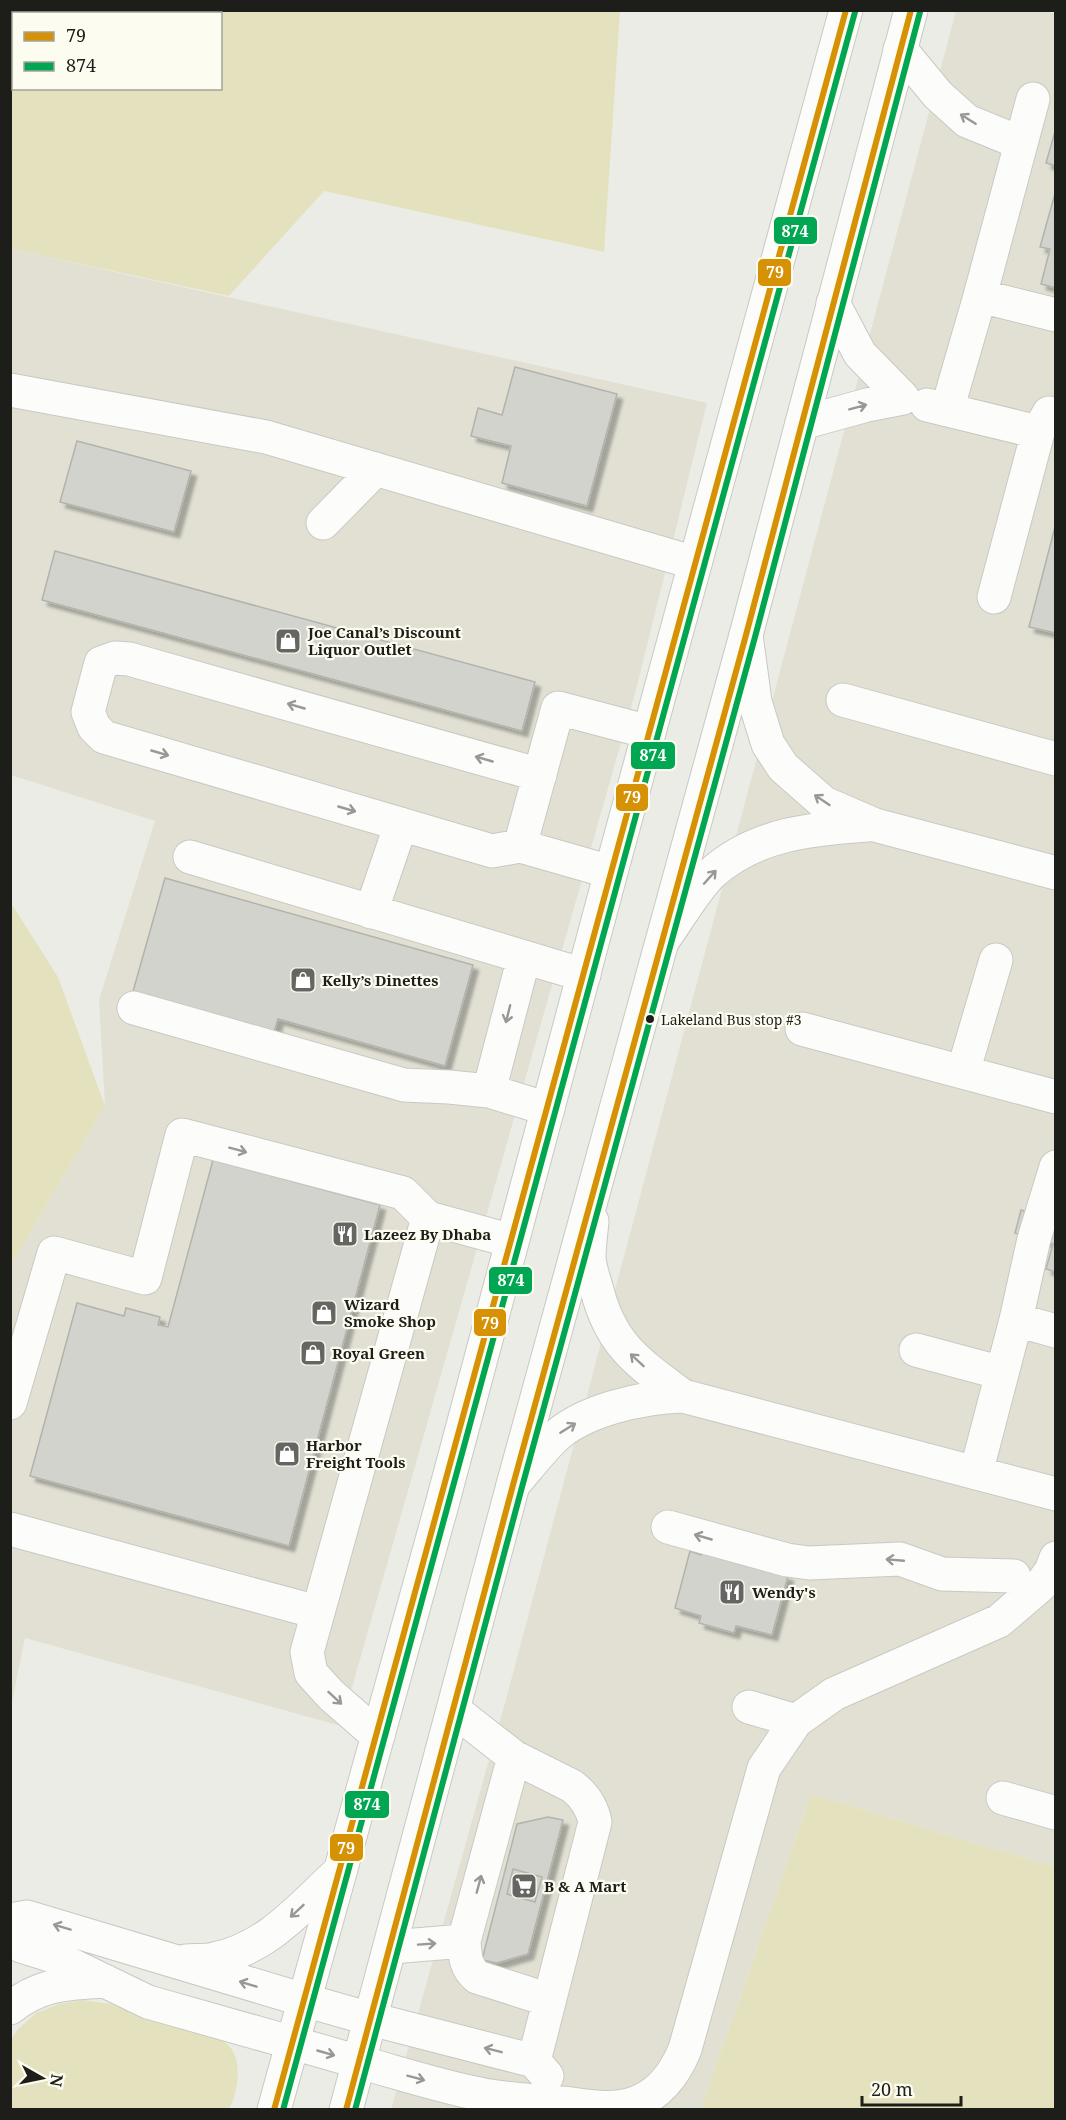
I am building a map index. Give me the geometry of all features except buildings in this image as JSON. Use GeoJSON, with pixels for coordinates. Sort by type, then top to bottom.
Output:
{"type":"FeatureCollection","features":[{"type":"Feature","properties":{"kind":"main road"},"geometry":{"type":"LineString","coordinates":[[273,2106],[293,2043],[378,1736],[846,10]]}},
{"type":"Feature","properties":{"kind":"main road"},"geometry":{"type":"LineString","coordinates":[[346,2109],[513,1485],[746,635],[910,10]]}},
{"type":"Feature","properties":{"kind":"main road"},"geometry":{"type":"LineString","coordinates":[[900,49],[938,94],[967,121],[1021,142]]}},
{"type":"Feature","properties":{"kind":"main road"},"geometry":{"type":"LineString","coordinates":[[947,410],[1033,99]]}},
{"type":"Feature","properties":{"kind":"main road"},"geometry":{"type":"LineString","coordinates":[[980,296],[1056,315]]}},
{"type":"Feature","properties":{"kind":"main road"},"geometry":{"type":"LineString","coordinates":[[833,303],[860,354],[903,398]]}},
{"type":"Feature","properties":{"kind":"main road"},"geometry":{"type":"LineString","coordinates":[[10,390],[266,437],[695,563]]}},
{"type":"Feature","properties":{"kind":"main road"},"geometry":{"type":"LineString","coordinates":[[802,423],[867,405],[903,398],[947,410],[1047,423],[994,597]]}},
{"type":"Feature","properties":{"kind":"main road"},"geometry":{"type":"LineString","coordinates":[[323,523],[376,469]]}},
{"type":"Feature","properties":{"kind":"main road"},"geometry":{"type":"LineString","coordinates":[[746,635],[755,702],[768,744],[783,767],[824,803],[874,825],[1056,873]]}},
{"type":"Feature","properties":{"kind":"main road"},"geometry":{"type":"LineString","coordinates":[[540,774],[129,658],[115,658],[102,663],[88,712],[94,727],[104,737],[492,851],[520,846],[611,872]]}},
{"type":"Feature","properties":{"kind":"main road"},"geometry":{"type":"LineString","coordinates":[[843,700],[1056,759]]}},
{"type":"Feature","properties":{"kind":"main road"},"geometry":{"type":"LineString","coordinates":[[520,846],[558,708],[649,732]]}},
{"type":"Feature","properties":{"kind":"main road"},"geometry":{"type":"LineString","coordinates":[[371,912],[401,824]]}},
{"type":"Feature","properties":{"kind":"main road"},"geometry":{"type":"LineString","coordinates":[[663,941],[711,875],[747,849],[790,834],[824,828],[874,825]]}},
{"type":"Feature","properties":{"kind":"main road"},"geometry":{"type":"LineString","coordinates":[[190,857],[584,975]]}},
{"type":"Feature","properties":{"kind":"main road"},"geometry":{"type":"LineString","coordinates":[[489,1091],[524,957]]}},
{"type":"Feature","properties":{"kind":"main road"},"geometry":{"type":"LineString","coordinates":[[963,1072],[996,960]]}},
{"type":"Feature","properties":{"kind":"main road"},"geometry":{"type":"LineString","coordinates":[[134,1008],[404,1085],[489,1091],[548,1109]]}},
{"type":"Feature","properties":{"kind":"main road"},"geometry":{"type":"LineString","coordinates":[[802,1029],[1056,1097]]}},
{"type":"Feature","properties":{"kind":"main road"},"geometry":{"type":"LineString","coordinates":[[10,1403],[54,1252],[145,1278],[182,1135],[403,1193],[428,1218],[512,1241]]}},
{"type":"Feature","properties":{"kind":"main road"},"geometry":{"type":"LineString","coordinates":[[976,1473],[1016,1320],[1034,1239],[1056,1167]]}},
{"type":"Feature","properties":{"kind":"main road"},"geometry":{"type":"LineString","coordinates":[[593,1192],[589,1260],[603,1314],[614,1334],[629,1353],[683,1396]]}},
{"type":"Feature","properties":{"kind":"main road"},"geometry":{"type":"LineString","coordinates":[[378,1736],[331,1695],[311,1673],[307,1652],[428,1218]]}},
{"type":"Feature","properties":{"kind":"main road"},"geometry":{"type":"LineString","coordinates":[[1016,1320],[1056,1331]]}},
{"type":"Feature","properties":{"kind":"main road"},"geometry":{"type":"LineString","coordinates":[[916,1350],[1002,1373]]}},
{"type":"Feature","properties":{"kind":"main road"},"geometry":{"type":"LineString","coordinates":[[513,1485],[554,1437],[573,1424],[614,1406],[658,1397],[683,1396],[1056,1494]]}},
{"type":"Feature","properties":{"kind":"main road"},"geometry":{"type":"LineString","coordinates":[[668,1527],[786,1560],[809,1563],[900,1559],[942,1574],[1036,1573]]}},
{"type":"Feature","properties":{"kind":"main road"},"geometry":{"type":"LineString","coordinates":[[10,1529],[317,1612]]}},
{"type":"Feature","properties":{"kind":"main road"},"geometry":{"type":"LineString","coordinates":[[920,1546],[1036,1573]]}},
{"type":"Feature","properties":{"kind":"main road"},"geometry":{"type":"LineString","coordinates":[[10,1936],[21,1946],[53,1956],[148,2002],[359,2062],[481,2094],[608,2109],[631,2105],[646,2098],[664,2083],[680,2063],[764,1768],[796,1721],[834,1694],[999,1621],[1036,1573]]}},
{"type":"Feature","properties":{"kind":"main road"},"geometry":{"type":"LineString","coordinates":[[749,1707],[796,1721]]}},
{"type":"Feature","properties":{"kind":"main road"},"geometry":{"type":"LineString","coordinates":[[454,1710],[514,1757],[579,1791],[589,1804],[595,1822],[534,2061]]}},
{"type":"Feature","properties":{"kind":"main road"},"geometry":{"type":"LineString","coordinates":[[514,1757],[464,1941],[466,1963],[477,1977],[549,2000]]}},
{"type":"Feature","properties":{"kind":"main road"},"geometry":{"type":"LineString","coordinates":[[1003,1798],[1056,1813]]}},
{"type":"Feature","properties":{"kind":"main road"},"geometry":{"type":"LineString","coordinates":[[174,1962],[213,1959],[232,1954],[264,1940],[340,1871]]}},
{"type":"Feature","properties":{"kind":"main road"},"geometry":{"type":"LineString","coordinates":[[10,1920],[27,1917],[304,2000],[534,2061],[572,2104]]}},
{"type":"Feature","properties":{"kind":"main road"},"geometry":{"type":"LineString","coordinates":[[391,1947],[464,1941]]}},
{"type":"Feature","properties":{"kind":"main road"},"geometry":{"type":"LineString","coordinates":[[10,2008],[35,1991],[56,1985],[104,1981]]}},
{"type":"Feature","properties":{"kind":"shaded area"},"geometry":{"type":"Polygon","coordinates":[[[11,10],[620,11],[604,252],[324,191],[229,296],[11,249],[11,10]]]}},
{"type":"Feature","properties":{"kind":"shaded area"},"geometry":{"type":"Polygon","coordinates":[[[956,11],[1044,11],[1056,14],[1055,1867],[811,1794],[701,2109],[391,2110],[505,1703],[956,11]]]}},
{"type":"Feature","properties":{"kind":"shaded area"},"geometry":{"type":"Polygon","coordinates":[[[11,249],[707,403],[636,690],[341,1726],[25,1638],[11,1707],[11,1265],[105,1106],[99,1000],[155,821],[11,775],[11,249]]]}},
{"type":"Feature","properties":{"kind":"shaded area"},"geometry":{"type":"Polygon","coordinates":[[[11,903],[58,977],[105,1106],[11,1265],[11,903]]]}},
{"type":"Feature","properties":{"kind":"shaded area"},"geometry":{"type":"Polygon","coordinates":[[[811,1794],[1055,1867],[1055,2109],[701,2109],[811,1794]]]}},
{"type":"Feature","properties":{"kind":"shaded area"},"geometry":{"type":"Polygon","coordinates":[[[83,2000],[111,2004],[219,2037],[229,2046],[237,2061],[237,2086],[229,2109],[11,2110],[11,2039],[18,2029],[36,2013],[59,2004],[83,2000]]]}},
{"type":"Feature","properties":{"kind":"transit line","name":"79"},"geometry":{"type":"LineString","coordinates":[[274,2110],[846,10]]}},
{"type":"Feature","properties":{"kind":"transit line","name":"79"},"geometry":{"type":"LineString","coordinates":[[346,2110],[513,1485],[746,635],[911,10]]}},
{"type":"Feature","properties":{"kind":"transit line","name":"874"},"geometry":{"type":"LineString","coordinates":[[283,2110],[855,12]]}},
{"type":"Feature","properties":{"kind":"transit line","name":"874"},"geometry":{"type":"LineString","coordinates":[[355,2110],[522,1487],[755,637],[920,12]]}},
{"type":"Feature","properties":{"kind":"place","name":"Joe Canal’s Discount Liquor Outlet"},"geometry":{"type":"Point","coordinates":[288,641]}},
{"type":"Feature","properties":{"kind":"place","name":"Kelly’s Dinettes"},"geometry":{"type":"Point","coordinates":[303,980]}},
{"type":"Feature","properties":{"kind":"place","name":"Lakeland Bus stop #3"},"geometry":{"type":"Point","coordinates":[650,1019]}},
{"type":"Feature","properties":{"kind":"place","name":"Lazeez By Dhaba"},"geometry":{"type":"Point","coordinates":[345,1234]}},
{"type":"Feature","properties":{"kind":"place","name":"Wizard Smoke Shop"},"geometry":{"type":"Point","coordinates":[324,1313]}},
{"type":"Feature","properties":{"kind":"place","name":"Royal Green"},"geometry":{"type":"Point","coordinates":[313,1353]}},
{"type":"Feature","properties":{"kind":"place","name":"Harbor Freight Tools"},"geometry":{"type":"Point","coordinates":[287,1454]}},
{"type":"Feature","properties":{"kind":"place","name":"Wendy's"},"geometry":{"type":"Point","coordinates":[732,1592]}},
{"type":"Feature","properties":{"kind":"place","name":"B & A Mart"},"geometry":{"type":"Point","coordinates":[524,1886]}}]}
